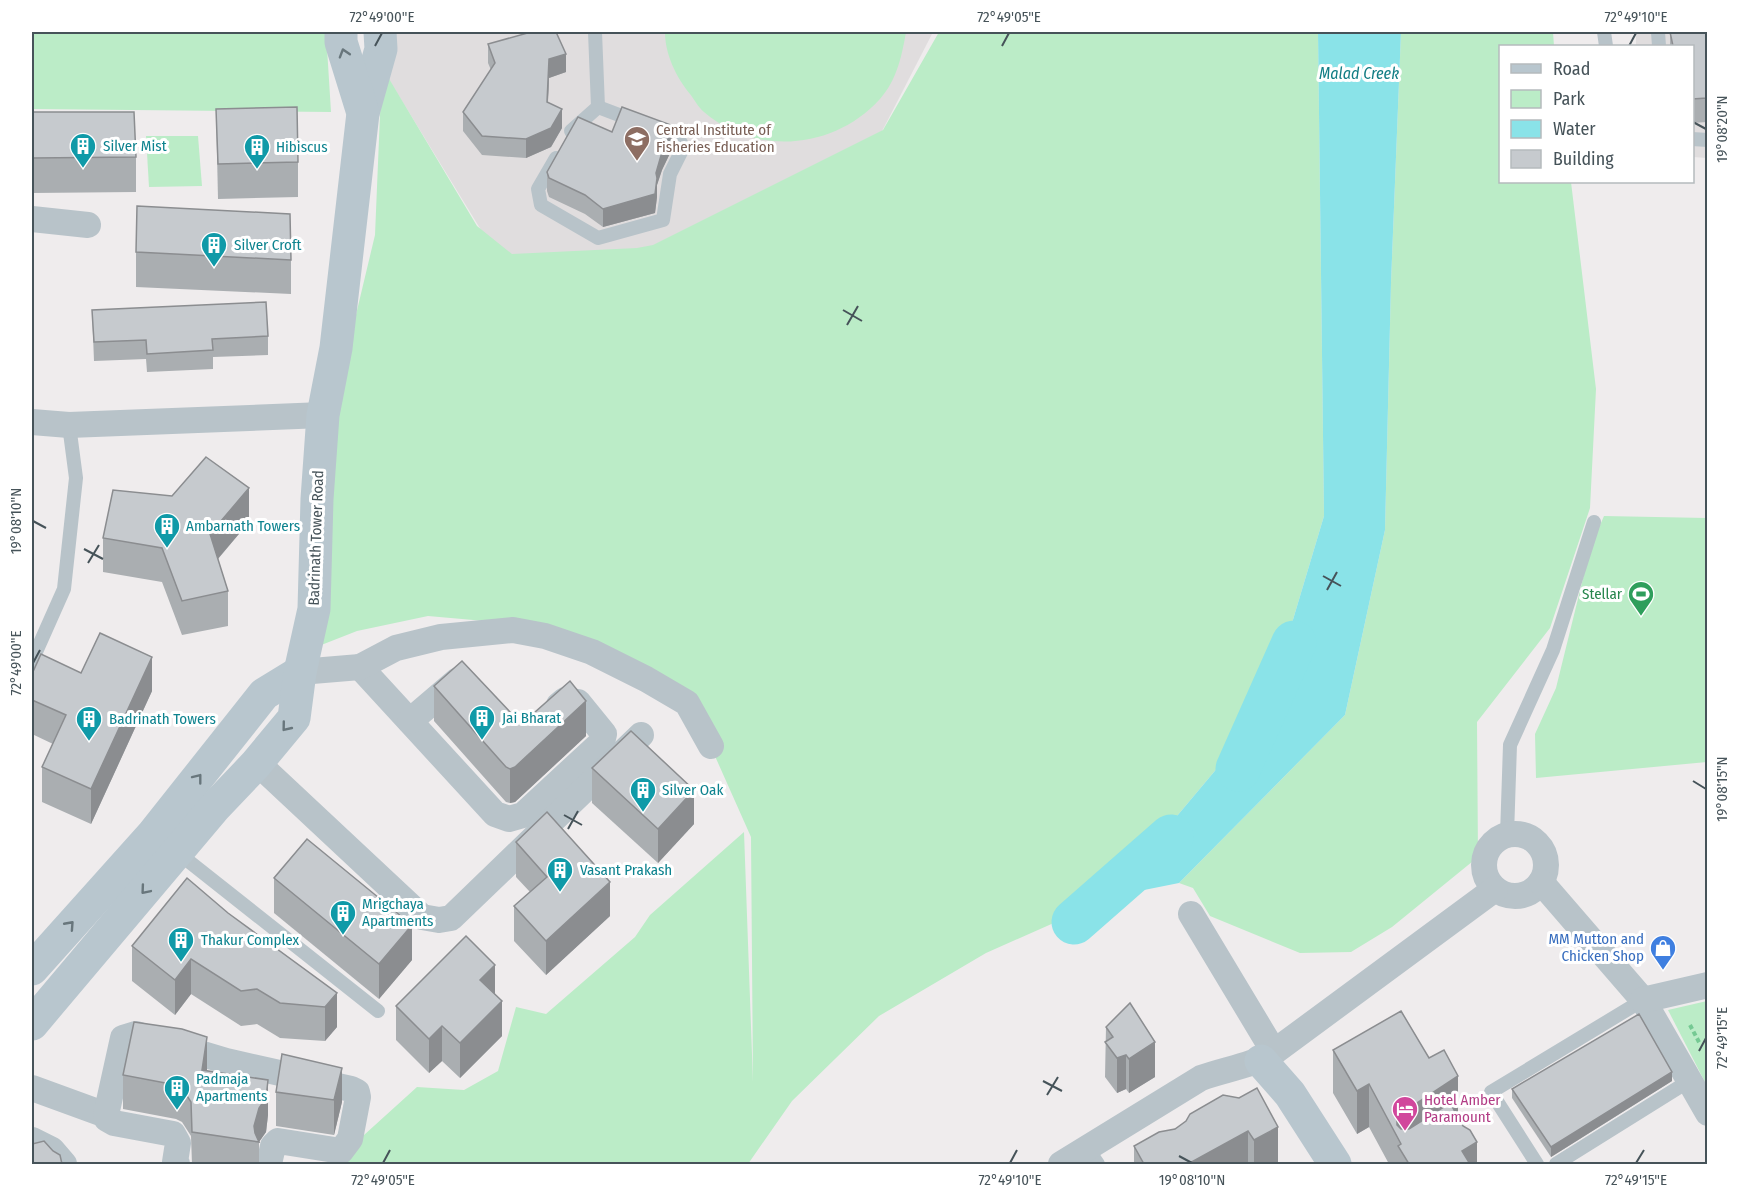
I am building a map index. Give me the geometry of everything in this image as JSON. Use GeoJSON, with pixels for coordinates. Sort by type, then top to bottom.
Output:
{"type":"FeatureCollection","features":[{"type":"Feature","properties":{"kind":"street","name":"Badrinath Tower Road"},"geometry":{"type":"LineString","coordinates":[[32,1024],[215,807],[255,765],[294,718],[300,672],[314,609],[317,500],[323,415],[336,348],[363,113],[341,42],[341,32]]}},
{"type":"Feature","properties":{"kind":"street"},"geometry":{"type":"LineString","coordinates":[[363,113],[381,49],[380,32]]}},
{"type":"Feature","properties":{"kind":"street"},"geometry":{"type":"LineString","coordinates":[[32,219],[88,225]]}},
{"type":"Feature","properties":{"kind":"street"},"geometry":{"type":"LineString","coordinates":[[32,422],[69,425],[323,415]]}},
{"type":"Feature","properties":{"kind":"street"},"geometry":{"type":"LineString","coordinates":[[32,969],[153,834],[264,694],[300,672],[360,667],[396,648],[441,638],[513,630],[545,636],[592,652],[687,703],[711,746]]}},
{"type":"Feature","properties":{"kind":"street"},"geometry":{"type":"LineString","coordinates":[[360,667],[495,814],[508,819],[523,815],[602,742],[604,734],[578,702],[565,700],[541,721]]}},
{"type":"Feature","properties":{"kind":"street"},"geometry":{"type":"LineString","coordinates":[[410,721],[458,680],[472,684],[480,693]]}},
{"type":"Feature","properties":{"kind":"street"},"geometry":{"type":"LineString","coordinates":[[255,765],[268,773],[422,917],[439,920],[451,918],[641,735]]}},
{"type":"Feature","properties":{"kind":"street"},"geometry":{"type":"LineString","coordinates":[[1507,835],[1529,837],[1540,847],[1546,860],[1541,882],[1532,891],[1516,896],[1501,893],[1495,889],[1486,877],[1484,862],[1494,842],[1507,835]]}},
{"type":"Feature","properties":{"kind":"street"},"geometry":{"type":"LineString","coordinates":[[1541,882],[1643,1000],[1707,1113]]}},
{"type":"Feature","properties":{"kind":"street"},"geometry":{"type":"LineString","coordinates":[[1062,1164],[1093,1156],[1201,1078],[1267,1057],[1495,889]]}},
{"type":"Feature","properties":{"kind":"street"},"geometry":{"type":"LineString","coordinates":[[1191,914],[1267,1057],[1335,1164]]}},
{"type":"Feature","properties":{"kind":"street"},"geometry":{"type":"LineString","coordinates":[[1643,1000],[1707,985]]}},
{"type":"Feature","properties":{"kind":"street"},"geometry":{"type":"LineString","coordinates":[[177,1164],[175,1162],[178,1143],[173,1134],[114,1123],[107,1119],[106,1114],[123,1038],[136,1034],[226,1061],[357,1092],[350,1139],[341,1151],[278,1141],[273,1146],[268,1164]]}},
{"type":"Feature","properties":{"kind":"street"},"geometry":{"type":"LineString","coordinates":[[1267,1057],[1273,1100],[1313,1164]]}},
{"type":"Feature","properties":{"kind":"street"},"geometry":{"type":"LineString","coordinates":[[32,1088],[106,1114]]}},
{"type":"Feature","properties":{"kind":"street"},"geometry":{"type":"LineString","coordinates":[[32,1140],[52,1150],[64,1164]]}},
{"type":"Feature","properties":{"kind":"lane"},"geometry":{"type":"LineString","coordinates":[[595,32],[598,107]]}},
{"type":"Feature","properties":{"kind":"lane"},"geometry":{"type":"LineString","coordinates":[[598,107],[677,136],[682,145],[670,174],[663,220],[598,238],[541,205],[538,189],[571,130],[598,107]]}},
{"type":"Feature","properties":{"kind":"lane"},"geometry":{"type":"LineString","coordinates":[[32,661],[64,589],[76,478],[69,425]]}},
{"type":"Feature","properties":{"kind":"lane"},"geometry":{"type":"LineString","coordinates":[[1507,835],[1510,745],[1553,650],[1594,522]]}},
{"type":"Feature","properties":{"kind":"lane"},"geometry":{"type":"LineString","coordinates":[[177,852],[378,1011]]}},
{"type":"Feature","properties":{"kind":"lane"},"geometry":{"type":"LineString","coordinates":[[1537,1164],[1491,1092],[1643,1000]]}},
{"type":"Feature","properties":{"kind":"lane"},"geometry":{"type":"LineString","coordinates":[[1556,1164],[1689,1081]]}},
{"type":"Feature","properties":{"kind":"path"},"geometry":{"type":"LineString","coordinates":[[1690,1025],[1703,1049]]}},
{"type":"Feature","properties":{"kind":"shaded area","name":"Central Institute of Fisheries Education"},"geometry":{"type":"Polygon","coordinates":[[[388,32],[933,32],[878,139],[655,248],[513,257],[489,243],[388,78],[388,32]]]}},
{"type":"Feature","properties":{"kind":"shaded area"},"geometry":{"type":"Polygon","coordinates":[[[1636,32],[1707,32],[1707,158],[1694,157],[1694,45],[1636,45],[1636,32]]]}},
{"type":"Feature","properties":{"kind":"green space"},"geometry":{"type":"Polygon","coordinates":[[[32,32],[326,32],[331,112],[32,109],[32,32]]]}},
{"type":"Feature","properties":{"kind":"green space"},"geometry":{"type":"Polygon","coordinates":[[[665,32],[906,32],[891,84],[880,99],[862,116],[818,137],[795,141],[771,141],[747,136],[725,126],[704,112],[676,73],[669,57],[665,32]]]}},
{"type":"Feature","properties":{"kind":"green space"},"geometry":{"type":"Polygon","coordinates":[[[939,32],[1318,32],[1324,516],[1266,710],[1109,897],[986,953],[879,1016],[792,1101],[748,1164],[332,1164],[417,1087],[464,1090],[498,1071],[516,1007],[546,1014],[635,937],[650,915],[744,832],[753,1082],[751,837],[690,700],[530,625],[428,616],[357,631],[306,651],[314,432],[354,323],[375,235],[382,67],[477,226],[512,254],[637,248],[653,245],[883,130],[939,32]]]}},
{"type":"Feature","properties":{"kind":"green space"},"geometry":{"type":"Polygon","coordinates":[[[1401,32],[1553,32],[1554,45],[1499,45],[1499,183],[1571,183],[1596,389],[1590,508],[1550,628],[1477,722],[1478,857],[1392,927],[1351,952],[1300,953],[1210,916],[1193,888],[1179,883],[1345,715],[1385,530],[1391,283],[1401,32]]]}},
{"type":"Feature","properties":{"kind":"green space"},"geometry":{"type":"Polygon","coordinates":[[[146,136],[198,136],[202,186],[149,187],[146,136]]]}},
{"type":"Feature","properties":{"kind":"green space","name":"Stellar"},"geometry":{"type":"Polygon","coordinates":[[[1604,516],[1707,518],[1707,762],[1536,778],[1535,734],[1556,688],[1591,546],[1604,516]]]}},
{"type":"Feature","properties":{"kind":"green space"},"geometry":{"type":"Polygon","coordinates":[[[1708,1001],[1707,1086],[1668,1010],[1708,1001]]]}},
{"type":"Feature","properties":{"kind":"water","name":"Malad Creek"},"geometry":{"type":"Polygon","coordinates":[[[1318,32],[1401,32],[1391,283],[1385,530],[1345,715],[1179,883],[1109,897],[1266,710],[1324,516],[1318,32]]]}},
{"type":"Feature","properties":{"kind":"building"},"geometry":{"type":"Polygon","coordinates":[[[531,32],[556,32],[566,54],[549,59],[547,102],[562,109],[551,128],[526,139],[482,136],[463,112],[495,63],[488,44],[531,32]]]}},
{"type":"Feature","properties":{"kind":"building"},"geometry":{"type":"Polygon","coordinates":[[[1670,32],[1707,32],[1707,98],[1694,99],[1694,45],[1673,45],[1670,32]]]}},
{"type":"Feature","properties":{"kind":"building"},"geometry":{"type":"Polygon","coordinates":[[[297,107],[298,162],[218,164],[216,109],[297,107]]]}},
{"type":"Feature","properties":{"kind":"building"},"geometry":{"type":"Polygon","coordinates":[[[622,107],[671,125],[673,128],[662,152],[656,173],[655,194],[603,209],[585,195],[549,178],[547,172],[578,117],[612,132],[622,107]]]}},
{"type":"Feature","properties":{"kind":"building"},"geometry":{"type":"Polygon","coordinates":[[[32,112],[134,112],[136,157],[32,158],[32,112]]]}},
{"type":"Feature","properties":{"kind":"building"},"geometry":{"type":"Polygon","coordinates":[[[137,206],[290,214],[291,260],[136,252],[137,206]]]}},
{"type":"Feature","properties":{"kind":"building"},"geometry":{"type":"Polygon","coordinates":[[[266,302],[268,336],[212,339],[213,350],[147,354],[146,340],[94,342],[92,310],[266,302]]]}},
{"type":"Feature","properties":{"kind":"building"},"geometry":{"type":"Polygon","coordinates":[[[206,457],[249,488],[210,534],[228,591],[182,601],[162,548],[103,538],[113,490],[172,496],[206,457]]]}},
{"type":"Feature","properties":{"kind":"building"},"geometry":{"type":"Polygon","coordinates":[[[100,633],[152,657],[91,789],[42,767],[66,715],[32,700],[32,674],[41,654],[81,673],[100,633]]]}},
{"type":"Feature","properties":{"kind":"building"},"geometry":{"type":"Polygon","coordinates":[[[462,661],[512,714],[526,715],[535,712],[570,681],[586,701],[515,767],[510,769],[434,686],[462,661]]]}},
{"type":"Feature","properties":{"kind":"building"},"geometry":{"type":"Polygon","coordinates":[[[631,731],[694,790],[658,829],[592,768],[631,731]]]}},
{"type":"Feature","properties":{"kind":"building"},"geometry":{"type":"Polygon","coordinates":[[[547,812],[610,882],[546,941],[514,906],[547,877],[516,842],[547,812]]]}},
{"type":"Feature","properties":{"kind":"building"},"geometry":{"type":"Polygon","coordinates":[[[307,839],[412,925],[379,964],[274,878],[307,839]]]}},
{"type":"Feature","properties":{"kind":"building"},"geometry":{"type":"Polygon","coordinates":[[[187,878],[228,913],[337,993],[325,1007],[280,1003],[257,989],[241,991],[191,959],[175,980],[132,946],[187,878]]]}},
{"type":"Feature","properties":{"kind":"building"},"geometry":{"type":"Polygon","coordinates":[[[466,936],[495,965],[480,980],[502,1001],[460,1043],[442,1026],[429,1039],[396,1006],[466,936]]]}},
{"type":"Feature","properties":{"kind":"building"},"geometry":{"type":"Polygon","coordinates":[[[1130,1003],[1155,1042],[1129,1059],[1126,1055],[1117,1058],[1105,1042],[1113,1037],[1106,1027],[1130,1003]]]}},
{"type":"Feature","properties":{"kind":"building"},"geometry":{"type":"Polygon","coordinates":[[[1401,1011],[1429,1058],[1444,1050],[1458,1076],[1400,1114],[1397,1117],[1397,1125],[1401,1129],[1409,1129],[1450,1103],[1463,1126],[1470,1130],[1477,1142],[1462,1151],[1470,1164],[1409,1164],[1369,1084],[1357,1091],[1333,1050],[1401,1011]]]}},
{"type":"Feature","properties":{"kind":"building"},"geometry":{"type":"Polygon","coordinates":[[[1639,1014],[1672,1072],[1551,1147],[1512,1089],[1639,1014]]]}},
{"type":"Feature","properties":{"kind":"building"},"geometry":{"type":"Polygon","coordinates":[[[134,1022],[182,1029],[207,1037],[202,1070],[268,1080],[266,1098],[259,1108],[254,1126],[259,1142],[192,1132],[191,1102],[182,1088],[123,1075],[134,1022]]]}},
{"type":"Feature","properties":{"kind":"building"},"geometry":{"type":"Polygon","coordinates":[[[282,1054],[342,1068],[334,1100],[276,1092],[282,1054]]]}},
{"type":"Feature","properties":{"kind":"building"},"geometry":{"type":"Polygon","coordinates":[[[1257,1088],[1278,1127],[1254,1140],[1248,1131],[1188,1164],[1144,1164],[1134,1146],[1159,1132],[1175,1129],[1186,1121],[1190,1114],[1223,1095],[1239,1098],[1257,1088]]]}},
{"type":"Feature","properties":{"kind":"building"},"geometry":{"type":"Polygon","coordinates":[[[44,1141],[60,1155],[62,1164],[32,1164],[32,1144],[44,1141]]]}},
{"type":"Feature","properties":{"kind":"waterway"},"geometry":{"type":"LineString","coordinates":[[1238,769],[1294,643]]}},
{"type":"Feature","properties":{"kind":"waterway"},"geometry":{"type":"LineString","coordinates":[[1074,922],[1171,837]]}},
{"type":"Feature","properties":{"kind":"place","name":"Central Institute of Fisheries Education"},"geometry":{"type":"Point","coordinates":[637,162]}},
{"type":"Feature","properties":{"kind":"place","name":"Silver Mist"},"geometry":{"type":"Point","coordinates":[83,169]}},
{"type":"Feature","properties":{"kind":"place","name":"Hibiscus"},"geometry":{"type":"Point","coordinates":[257,170]}},
{"type":"Feature","properties":{"kind":"place","name":"Silver Croft"},"geometry":{"type":"Point","coordinates":[214,268]}},
{"type":"Feature","properties":{"kind":"place","name":"Ambarnath Towers"},"geometry":{"type":"Point","coordinates":[167,549]}},
{"type":"Feature","properties":{"kind":"place","name":"Stellar"},"geometry":{"type":"Point","coordinates":[1641,617]}},
{"type":"Feature","properties":{"kind":"place","name":"Jai Bharat"},"geometry":{"type":"Point","coordinates":[482,741]}},
{"type":"Feature","properties":{"kind":"place","name":"Badrinath Towers"},"geometry":{"type":"Point","coordinates":[89,742]}},
{"type":"Feature","properties":{"kind":"place","name":"Silver Oak"},"geometry":{"type":"Point","coordinates":[643,813]}},
{"type":"Feature","properties":{"kind":"place","name":"Vasant Prakash"},"geometry":{"type":"Point","coordinates":[560,893]}},
{"type":"Feature","properties":{"kind":"place","name":"Mrigchaya Apartments"},"geometry":{"type":"Point","coordinates":[343,936]}},
{"type":"Feature","properties":{"kind":"place","name":"Thakur Complex"},"geometry":{"type":"Point","coordinates":[181,963]}},
{"type":"Feature","properties":{"kind":"place","name":"MM Mutton and Chicken Shop"},"geometry":{"type":"Point","coordinates":[1663,971]}},
{"type":"Feature","properties":{"kind":"place","name":"Padmaja Apartments"},"geometry":{"type":"Point","coordinates":[177,1111]}},
{"type":"Feature","properties":{"kind":"place","name":"Hotel Amber Paramount"},"geometry":{"type":"Point","coordinates":[1405,1132]}}]}
